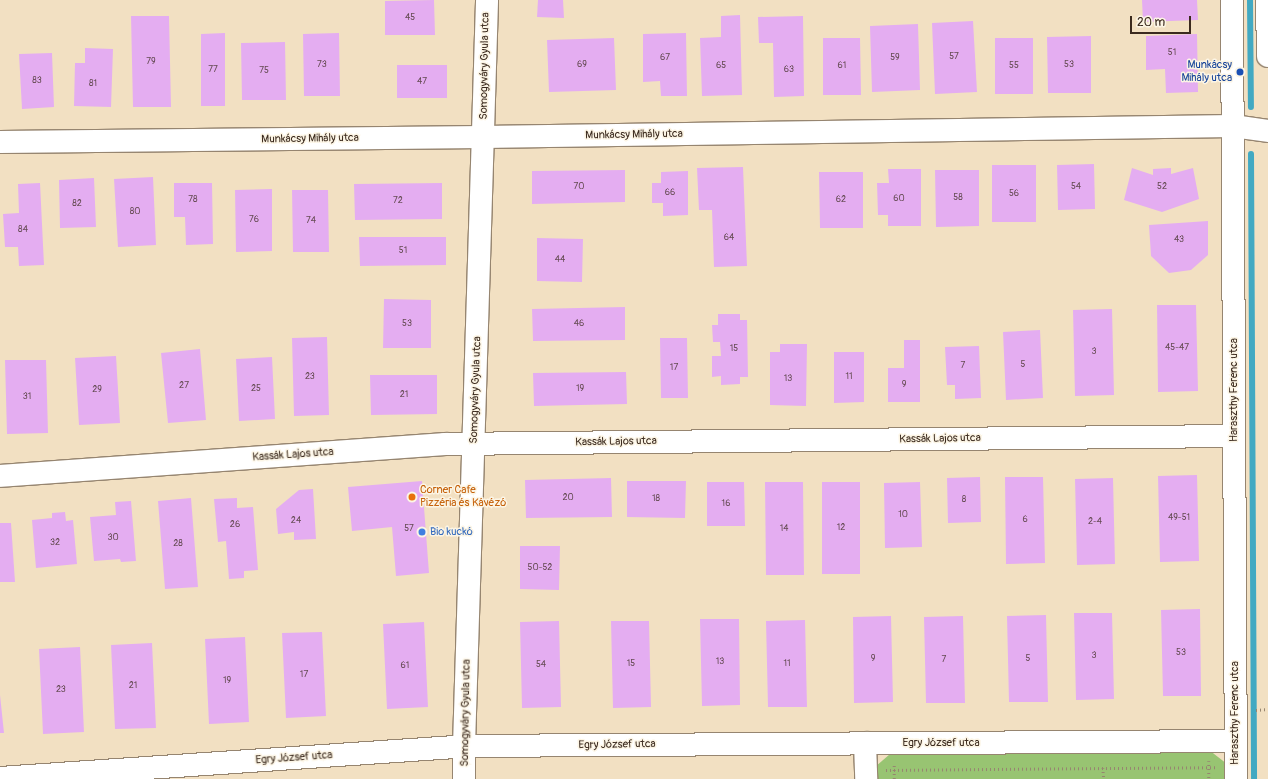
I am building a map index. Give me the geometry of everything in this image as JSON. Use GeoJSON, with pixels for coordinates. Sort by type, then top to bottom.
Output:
{"type":"FeatureCollection","features":[{"type":"Feature","properties":{"kind":"street","name":"Somogyváry Gyula utca"},"geometry":{"type":"LineString","coordinates":[[464,779],[487,0]]}},
{"type":"Feature","properties":{"kind":"street","name":"Haraszthy Ferenc utca"},"geometry":{"type":"LineString","coordinates":[[1232,0],[1236,773]]}},
{"type":"Feature","properties":{"kind":"street"},"geometry":{"type":"LineString","coordinates":[[1267,0],[1268,56]]}},
{"type":"Feature","properties":{"kind":"street","name":"Munkácsy Mihály utca"},"geometry":{"type":"LineString","coordinates":[[0,142],[483,138],[1233,126],[1268,131]]}},
{"type":"Feature","properties":{"kind":"street","name":"Kassák Lajos utca"},"geometry":{"type":"LineString","coordinates":[[0,476],[438,445],[1234,436]]}},
{"type":"Feature","properties":{"kind":"street","name":"Egry József utca"},"geometry":{"type":"LineString","coordinates":[[0,778],[464,746],[1236,741]]}},
{"type":"Feature","properties":{"kind":"street"},"geometry":{"type":"LineString","coordinates":[[865,743],[866,774]]}},
{"type":"Feature","properties":{"kind":"path"},"geometry":{"type":"LineString","coordinates":[[1262,709],[1268,709]]}},
{"type":"Feature","properties":{"kind":"path"},"geometry":{"type":"LineString","coordinates":[[866,774],[1103,768],[1236,773]]}},
{"type":"Feature","properties":{"kind":"path"},"geometry":{"type":"LineString","coordinates":[[1103,768],[1104,779]]}},
{"type":"Feature","properties":{"kind":"green space"},"geometry":{"type":"Polygon","coordinates":[[[1209,750],[1227,764],[1227,779],[876,779],[875,767],[890,754],[1209,750]]]}},
{"type":"Feature","properties":{"kind":"building"},"geometry":{"type":"Polygon","coordinates":[[[434,0],[435,35],[385,35],[385,1],[434,0]]]}},
{"type":"Feature","properties":{"kind":"building"},"geometry":{"type":"Polygon","coordinates":[[[538,0],[563,0],[564,18],[537,17],[538,0]]]}},
{"type":"Feature","properties":{"kind":"building"},"geometry":{"type":"Polygon","coordinates":[[[1142,0],[1197,0],[1198,20],[1143,22],[1142,0]]]}},
{"type":"Feature","properties":{"kind":"building"},"geometry":{"type":"Polygon","coordinates":[[[740,15],[742,95],[702,96],[700,38],[721,37],[721,16],[740,15]]]}},
{"type":"Feature","properties":{"kind":"building"},"geometry":{"type":"Polygon","coordinates":[[[131,16],[169,16],[171,107],[133,107],[131,16]]]}},
{"type":"Feature","properties":{"kind":"building"},"geometry":{"type":"Polygon","coordinates":[[[803,16],[804,96],[774,97],[773,43],[759,43],[758,17],[803,16]]]}},
{"type":"Feature","properties":{"kind":"building"},"geometry":{"type":"Polygon","coordinates":[[[973,21],[977,92],[935,94],[932,23],[973,21]]]}},
{"type":"Feature","properties":{"kind":"building"},"geometry":{"type":"Polygon","coordinates":[[[918,24],[920,90],[872,92],[870,26],[918,24]]]}},
{"type":"Feature","properties":{"kind":"building"},"geometry":{"type":"Polygon","coordinates":[[[225,33],[225,106],[201,106],[201,34],[225,33]]]}},
{"type":"Feature","properties":{"kind":"building"},"geometry":{"type":"Polygon","coordinates":[[[339,33],[340,96],[304,96],[303,34],[339,33]]]}},
{"type":"Feature","properties":{"kind":"building"},"geometry":{"type":"Polygon","coordinates":[[[686,33],[687,96],[661,96],[660,81],[643,82],[643,34],[686,33]]]}},
{"type":"Feature","properties":{"kind":"building"},"geometry":{"type":"Polygon","coordinates":[[[1197,34],[1198,92],[1166,93],[1165,69],[1146,70],[1146,36],[1197,34]]]}},
{"type":"Feature","properties":{"kind":"building"},"geometry":{"type":"Polygon","coordinates":[[[1091,36],[1091,93],[1048,93],[1047,37],[1091,36]]]}},
{"type":"Feature","properties":{"kind":"building"},"geometry":{"type":"Polygon","coordinates":[[[614,38],[616,90],[549,92],[547,40],[614,38]]]}},
{"type":"Feature","properties":{"kind":"building"},"geometry":{"type":"Polygon","coordinates":[[[823,38],[860,38],[861,95],[823,95],[823,38]]]}},
{"type":"Feature","properties":{"kind":"building"},"geometry":{"type":"Polygon","coordinates":[[[995,38],[1033,38],[1033,94],[995,94],[995,38]]]}},
{"type":"Feature","properties":{"kind":"building"},"geometry":{"type":"Polygon","coordinates":[[[285,42],[286,100],[242,100],[241,43],[285,42]]]}},
{"type":"Feature","properties":{"kind":"building"},"geometry":{"type":"Polygon","coordinates":[[[85,48],[113,49],[111,107],[74,106],[75,63],[85,63],[85,48]]]}},
{"type":"Feature","properties":{"kind":"building"},"geometry":{"type":"Polygon","coordinates":[[[52,53],[54,107],[22,109],[19,54],[52,53]]]}},
{"type":"Feature","properties":{"kind":"building"},"geometry":{"type":"Polygon","coordinates":[[[397,65],[447,65],[447,98],[397,98],[397,65]]]}},
{"type":"Feature","properties":{"kind":"building"},"geometry":{"type":"Polygon","coordinates":[[[1094,164],[1095,209],[1058,210],[1057,165],[1094,164]]]}},
{"type":"Feature","properties":{"kind":"building"},"geometry":{"type":"Polygon","coordinates":[[[992,165],[1036,165],[1036,222],[992,222],[992,165]]]}},
{"type":"Feature","properties":{"kind":"building"},"geometry":{"type":"Polygon","coordinates":[[[743,167],[747,266],[714,267],[712,210],[699,210],[697,168],[743,167]]]}},
{"type":"Feature","properties":{"kind":"building"},"geometry":{"type":"Polygon","coordinates":[[[1132,168],[1153,175],[1153,169],[1171,168],[1171,174],[1193,168],[1199,199],[1162,212],[1124,200],[1132,168]]]}},
{"type":"Feature","properties":{"kind":"building"},"geometry":{"type":"Polygon","coordinates":[[[888,169],[921,169],[921,226],[888,226],[888,215],[878,215],[877,183],[889,183],[888,169]]]}},
{"type":"Feature","properties":{"kind":"building"},"geometry":{"type":"Polygon","coordinates":[[[625,170],[625,202],[532,204],[532,171],[625,170]]]}},
{"type":"Feature","properties":{"kind":"building"},"geometry":{"type":"Polygon","coordinates":[[[935,170],[979,170],[979,226],[936,227],[935,170]]]}},
{"type":"Feature","properties":{"kind":"building"},"geometry":{"type":"Polygon","coordinates":[[[688,171],[688,215],[663,216],[663,203],[652,203],[652,183],[661,183],[661,172],[688,171]]]}},
{"type":"Feature","properties":{"kind":"building"},"geometry":{"type":"Polygon","coordinates":[[[819,172],[863,172],[863,228],[820,228],[819,172]]]}},
{"type":"Feature","properties":{"kind":"building"},"geometry":{"type":"Polygon","coordinates":[[[153,177],[156,245],[118,247],[114,179],[153,177]]]}},
{"type":"Feature","properties":{"kind":"building"},"geometry":{"type":"Polygon","coordinates":[[[94,178],[96,227],[60,228],[59,180],[94,178]]]}},
{"type":"Feature","properties":{"kind":"building"},"geometry":{"type":"Polygon","coordinates":[[[40,183],[44,265],[19,266],[18,247],[5,247],[3,214],[19,213],[18,184],[40,183]]]}},
{"type":"Feature","properties":{"kind":"building"},"geometry":{"type":"Polygon","coordinates":[[[174,183],[212,183],[213,244],[186,245],[185,217],[174,217],[174,183]]]}},
{"type":"Feature","properties":{"kind":"building"},"geometry":{"type":"Polygon","coordinates":[[[442,183],[442,219],[355,220],[354,184],[442,183]]]}},
{"type":"Feature","properties":{"kind":"building"},"geometry":{"type":"Polygon","coordinates":[[[272,189],[272,251],[236,252],[235,190],[272,189]]]}},
{"type":"Feature","properties":{"kind":"building"},"geometry":{"type":"Polygon","coordinates":[[[292,190],[328,190],[329,252],[293,252],[292,190]]]}},
{"type":"Feature","properties":{"kind":"building"},"geometry":{"type":"Polygon","coordinates":[[[1208,221],[1208,255],[1191,270],[1169,273],[1151,256],[1149,225],[1208,221]]]}},
{"type":"Feature","properties":{"kind":"building"},"geometry":{"type":"Polygon","coordinates":[[[359,237],[446,237],[446,265],[360,266],[359,237]]]}},
{"type":"Feature","properties":{"kind":"building"},"geometry":{"type":"Polygon","coordinates":[[[537,238],[583,239],[582,282],[537,281],[537,238]]]}},
{"type":"Feature","properties":{"kind":"building"},"geometry":{"type":"Polygon","coordinates":[[[384,299],[431,300],[431,348],[383,348],[384,299]]]}},
{"type":"Feature","properties":{"kind":"building"},"geometry":{"type":"Polygon","coordinates":[[[1157,305],[1196,305],[1198,391],[1158,392],[1157,305]]]}},
{"type":"Feature","properties":{"kind":"building"},"geometry":{"type":"Polygon","coordinates":[[[625,307],[625,340],[533,341],[532,309],[625,307]]]}},
{"type":"Feature","properties":{"kind":"building"},"geometry":{"type":"Polygon","coordinates":[[[1112,309],[1114,395],[1075,396],[1073,310],[1112,309]]]}},
{"type":"Feature","properties":{"kind":"building"},"geometry":{"type":"Polygon","coordinates":[[[718,314],[740,314],[740,320],[747,320],[748,377],[740,377],[740,384],[721,385],[721,376],[712,377],[712,356],[721,356],[720,342],[713,342],[712,325],[718,325],[718,314]]]}},
{"type":"Feature","properties":{"kind":"building"},"geometry":{"type":"Polygon","coordinates":[[[1040,330],[1043,398],[1006,400],[1003,332],[1040,330]]]}},
{"type":"Feature","properties":{"kind":"building"},"geometry":{"type":"Polygon","coordinates":[[[327,337],[329,415],[294,416],[292,338],[327,337]]]}},
{"type":"Feature","properties":{"kind":"building"},"geometry":{"type":"Polygon","coordinates":[[[660,338],[687,338],[688,398],[661,398],[660,338]]]}},
{"type":"Feature","properties":{"kind":"building"},"geometry":{"type":"Polygon","coordinates":[[[904,340],[920,340],[920,402],[888,402],[888,368],[904,368],[904,340]]]}},
{"type":"Feature","properties":{"kind":"building"},"geometry":{"type":"Polygon","coordinates":[[[780,344],[807,344],[806,406],[770,405],[770,352],[780,352],[780,344]]]}},
{"type":"Feature","properties":{"kind":"building"},"geometry":{"type":"Polygon","coordinates":[[[979,346],[981,398],[955,399],[955,385],[947,385],[945,347],[979,346]]]}},
{"type":"Feature","properties":{"kind":"building"},"geometry":{"type":"Polygon","coordinates":[[[200,349],[206,420],[168,423],[161,353],[200,349]]]}},
{"type":"Feature","properties":{"kind":"building"},"geometry":{"type":"Polygon","coordinates":[[[834,352],[864,352],[864,402],[834,403],[834,352]]]}},
{"type":"Feature","properties":{"kind":"building"},"geometry":{"type":"Polygon","coordinates":[[[116,356],[120,423],[79,425],[75,358],[116,356]]]}},
{"type":"Feature","properties":{"kind":"building"},"geometry":{"type":"Polygon","coordinates":[[[272,357],[275,419],[239,421],[236,359],[272,357]]]}},
{"type":"Feature","properties":{"kind":"building"},"geometry":{"type":"Polygon","coordinates":[[[5,360],[46,360],[48,433],[7,434],[5,360]]]}},
{"type":"Feature","properties":{"kind":"building"},"geometry":{"type":"Polygon","coordinates":[[[626,372],[627,404],[534,406],[533,373],[626,372]]]}},
{"type":"Feature","properties":{"kind":"building"},"geometry":{"type":"Polygon","coordinates":[[[370,375],[437,375],[437,414],[371,415],[370,375]]]}},
{"type":"Feature","properties":{"kind":"building"},"geometry":{"type":"Polygon","coordinates":[[[1197,475],[1199,561],[1160,562],[1158,476],[1197,475]]]}},
{"type":"Feature","properties":{"kind":"building"},"geometry":{"type":"Polygon","coordinates":[[[980,477],[981,522],[948,523],[947,478],[980,477]]]}},
{"type":"Feature","properties":{"kind":"building"},"geometry":{"type":"Polygon","coordinates":[[[1005,477],[1043,477],[1045,563],[1006,564],[1005,477]]]}},
{"type":"Feature","properties":{"kind":"building"},"geometry":{"type":"Polygon","coordinates":[[[611,478],[612,517],[526,518],[525,480],[611,478]]]}},
{"type":"Feature","properties":{"kind":"building"},"geometry":{"type":"Polygon","coordinates":[[[1113,478],[1115,564],[1077,565],[1075,479],[1113,478]]]}},
{"type":"Feature","properties":{"kind":"building"},"geometry":{"type":"Polygon","coordinates":[[[422,481],[429,573],[396,576],[392,527],[352,531],[348,487],[422,481]]]}},
{"type":"Feature","properties":{"kind":"building"},"geometry":{"type":"Polygon","coordinates":[[[627,481],[686,481],[685,518],[627,517],[627,481]]]}},
{"type":"Feature","properties":{"kind":"building"},"geometry":{"type":"Polygon","coordinates":[[[707,482],[744,482],[745,526],[707,526],[707,482]]]}},
{"type":"Feature","properties":{"kind":"building"},"geometry":{"type":"Polygon","coordinates":[[[765,482],[803,482],[804,575],[766,575],[765,482]]]}},
{"type":"Feature","properties":{"kind":"building"},"geometry":{"type":"Polygon","coordinates":[[[822,482],[860,482],[860,574],[822,574],[822,482]]]}},
{"type":"Feature","properties":{"kind":"building"},"geometry":{"type":"Polygon","coordinates":[[[920,482],[922,547],[885,548],[884,483],[920,482]]]}},
{"type":"Feature","properties":{"kind":"building"},"geometry":{"type":"Polygon","coordinates":[[[313,489],[316,539],[294,540],[294,532],[278,534],[276,509],[299,490],[313,489]]]}},
{"type":"Feature","properties":{"kind":"building"},"geometry":{"type":"Polygon","coordinates":[[[191,498],[198,587],[165,589],[158,501],[191,498]]]}},
{"type":"Feature","properties":{"kind":"building"},"geometry":{"type":"Polygon","coordinates":[[[237,498],[237,508],[253,507],[258,570],[244,571],[244,578],[229,579],[226,541],[218,542],[214,499],[237,498]]]}},
{"type":"Feature","properties":{"kind":"building"},"geometry":{"type":"Polygon","coordinates":[[[131,501],[136,561],[121,562],[120,559],[94,561],[90,517],[116,515],[115,502],[131,501]]]}},
{"type":"Feature","properties":{"kind":"building"},"geometry":{"type":"Polygon","coordinates":[[[65,512],[66,521],[73,520],[77,564],[36,568],[32,520],[52,518],[52,513],[65,512]]]}},
{"type":"Feature","properties":{"kind":"building"},"geometry":{"type":"Polygon","coordinates":[[[0,523],[11,523],[15,582],[0,582],[0,523]]]}},
{"type":"Feature","properties":{"kind":"building"},"geometry":{"type":"Polygon","coordinates":[[[520,546],[560,546],[559,590],[520,589],[520,546]]]}},
{"type":"Feature","properties":{"kind":"building"},"geometry":{"type":"Polygon","coordinates":[[[1200,609],[1201,696],[1163,696],[1161,610],[1200,609]]]}},
{"type":"Feature","properties":{"kind":"building"},"geometry":{"type":"Polygon","coordinates":[[[1074,613],[1112,613],[1114,699],[1076,700],[1074,613]]]}},
{"type":"Feature","properties":{"kind":"building"},"geometry":{"type":"Polygon","coordinates":[[[1046,615],[1048,702],[1009,702],[1007,616],[1046,615]]]}},
{"type":"Feature","properties":{"kind":"building"},"geometry":{"type":"Polygon","coordinates":[[[891,616],[893,702],[854,703],[853,617],[891,616]]]}},
{"type":"Feature","properties":{"kind":"building"},"geometry":{"type":"Polygon","coordinates":[[[963,616],[965,703],[926,703],[924,617],[963,616]]]}},
{"type":"Feature","properties":{"kind":"building"},"geometry":{"type":"Polygon","coordinates":[[[700,619],[739,619],[740,705],[702,706],[700,619]]]}},
{"type":"Feature","properties":{"kind":"building"},"geometry":{"type":"Polygon","coordinates":[[[805,620],[807,707],[768,707],[766,621],[805,620]]]}},
{"type":"Feature","properties":{"kind":"building"},"geometry":{"type":"Polygon","coordinates":[[[559,621],[561,707],[522,708],[520,622],[559,621]]]}},
{"type":"Feature","properties":{"kind":"building"},"geometry":{"type":"Polygon","coordinates":[[[611,621],[649,621],[651,707],[613,708],[611,621]]]}},
{"type":"Feature","properties":{"kind":"building"},"geometry":{"type":"Polygon","coordinates":[[[424,622],[428,707],[387,709],[383,624],[424,622]]]}},
{"type":"Feature","properties":{"kind":"building"},"geometry":{"type":"Polygon","coordinates":[[[322,632],[326,716],[286,718],[282,633],[322,632]]]}},
{"type":"Feature","properties":{"kind":"building"},"geometry":{"type":"Polygon","coordinates":[[[245,637],[249,722],[209,724],[205,639],[245,637]]]}},
{"type":"Feature","properties":{"kind":"building"},"geometry":{"type":"Polygon","coordinates":[[[152,643],[156,728],[115,729],[111,645],[152,643]]]}},
{"type":"Feature","properties":{"kind":"building"},"geometry":{"type":"Polygon","coordinates":[[[80,647],[84,732],[43,734],[39,649],[80,647]]]}},
{"type":"Feature","properties":{"kind":"building"},"geometry":{"type":"Polygon","coordinates":[[[0,695],[4,733],[0,733],[0,695]]]}},
{"type":"Feature","properties":{"kind":"waterway"},"geometry":{"type":"LineString","coordinates":[[1250,0],[1251,107]]}},
{"type":"Feature","properties":{"kind":"waterway"},"geometry":{"type":"LineString","coordinates":[[1251,154],[1254,779]]}},
{"type":"Feature","properties":{"kind":"place","name":"Munkácsy Mihály utca"},"geometry":{"type":"Point","coordinates":[1240,72]}},
{"type":"Feature","properties":{"kind":"place","name":"Corner Cafe Pizzéria és Kávézó"},"geometry":{"type":"Point","coordinates":[412,497]}},
{"type":"Feature","properties":{"kind":"place","name":"Bio kuckó"},"geometry":{"type":"Point","coordinates":[422,532]}}]}
